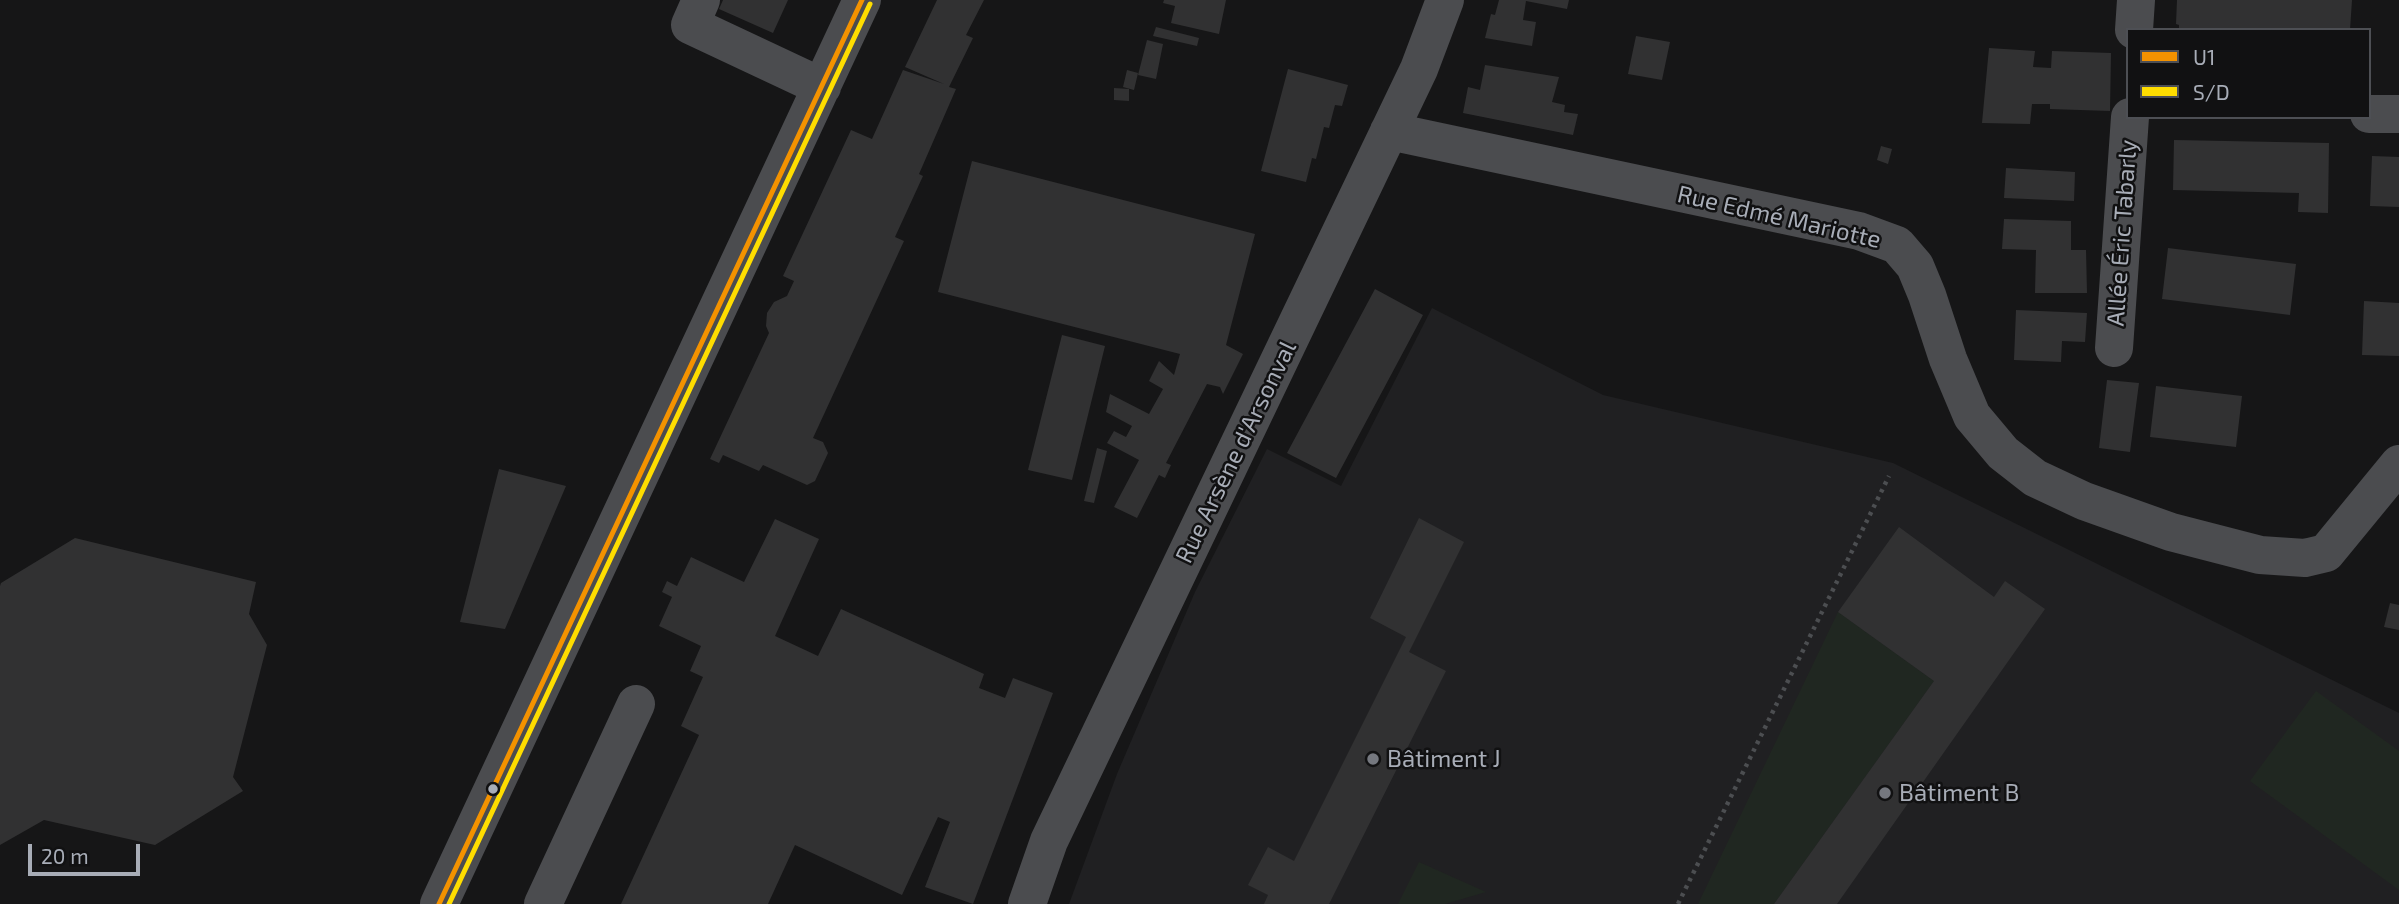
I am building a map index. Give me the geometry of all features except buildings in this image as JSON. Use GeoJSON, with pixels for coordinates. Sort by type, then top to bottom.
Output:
{"type":"FeatureCollection","features":[{"type":"Feature","properties":{"kind":"street"},"geometry":{"type":"LineString","coordinates":[[701,0],[690,25],[822,87]]}},
{"type":"Feature","properties":{"kind":"street"},"geometry":{"type":"LineString","coordinates":[[439,904],[862,0]]}},
{"type":"Feature","properties":{"kind":"street","name":"Rue Arsène d'Arsonval"},"geometry":{"type":"LineString","coordinates":[[1027,904],[1049,841],[1419,69],[1445,0]]}},
{"type":"Feature","properties":{"kind":"street"},"geometry":{"type":"LineString","coordinates":[[2134,28],[2136,0]]}},
{"type":"Feature","properties":{"kind":"street"},"geometry":{"type":"LineString","coordinates":[[2371,114],[2399,114]]}},
{"type":"Feature","properties":{"kind":"street","name":"Allée Éric Tabarly"},"geometry":{"type":"LineString","coordinates":[[2114,348],[2130,119]]}},
{"type":"Feature","properties":{"kind":"street","name":"Rue Edmé Mariotte"},"geometry":{"type":"LineString","coordinates":[[1389,131],[1859,231],[1897,245],[1919,276],[1948,359],[1972,416],[2003,453],[2035,478],[2084,501],[2171,531],[2260,555],[2305,558],[2326,554],[2399,464]]}},
{"type":"Feature","properties":{"kind":"street"},"geometry":{"type":"LineString","coordinates":[[543,904],[635,705]]}},
{"type":"Feature","properties":{"kind":"path"},"geometry":{"type":"LineString","coordinates":[[1678,904],[1889,476]]}},
{"type":"Feature","properties":{"kind":"shaded area"},"geometry":{"type":"Polygon","coordinates":[[[1432,308],[1603,395],[1893,463],[2399,713],[2399,904],[1069,904],[1117,774],[1195,592],[1267,449],[1341,486],[1432,308]]]}},
{"type":"Feature","properties":{"kind":"shaded area"},"geometry":{"type":"Polygon","coordinates":[[[1838,612],[1934,681],[1774,904],[1698,904],[1838,612]]]}},
{"type":"Feature","properties":{"kind":"shaded area"},"geometry":{"type":"Polygon","coordinates":[[[2316,691],[2399,751],[2399,890],[2250,781],[2316,691]]]}},
{"type":"Feature","properties":{"kind":"shaded area"},"geometry":{"type":"Polygon","coordinates":[[[1419,862],[1486,892],[1445,904],[1398,904],[1419,862]]]}},
{"type":"Feature","properties":{"kind":"transit line","name":"U1"},"geometry":{"type":"LineString","coordinates":[[439,904],[862,0]]}},
{"type":"Feature","properties":{"kind":"transit line","name":"S/D"},"geometry":{"type":"LineString","coordinates":[[449,904],[870,4]]}},
{"type":"Feature","properties":{"kind":"place","name":"Bâtiment J"},"geometry":{"type":"Point","coordinates":[1373,759]}},
{"type":"Feature","properties":{"kind":"place","name":"Bâtiment B"},"geometry":{"type":"Point","coordinates":[1885,793]}}]}
